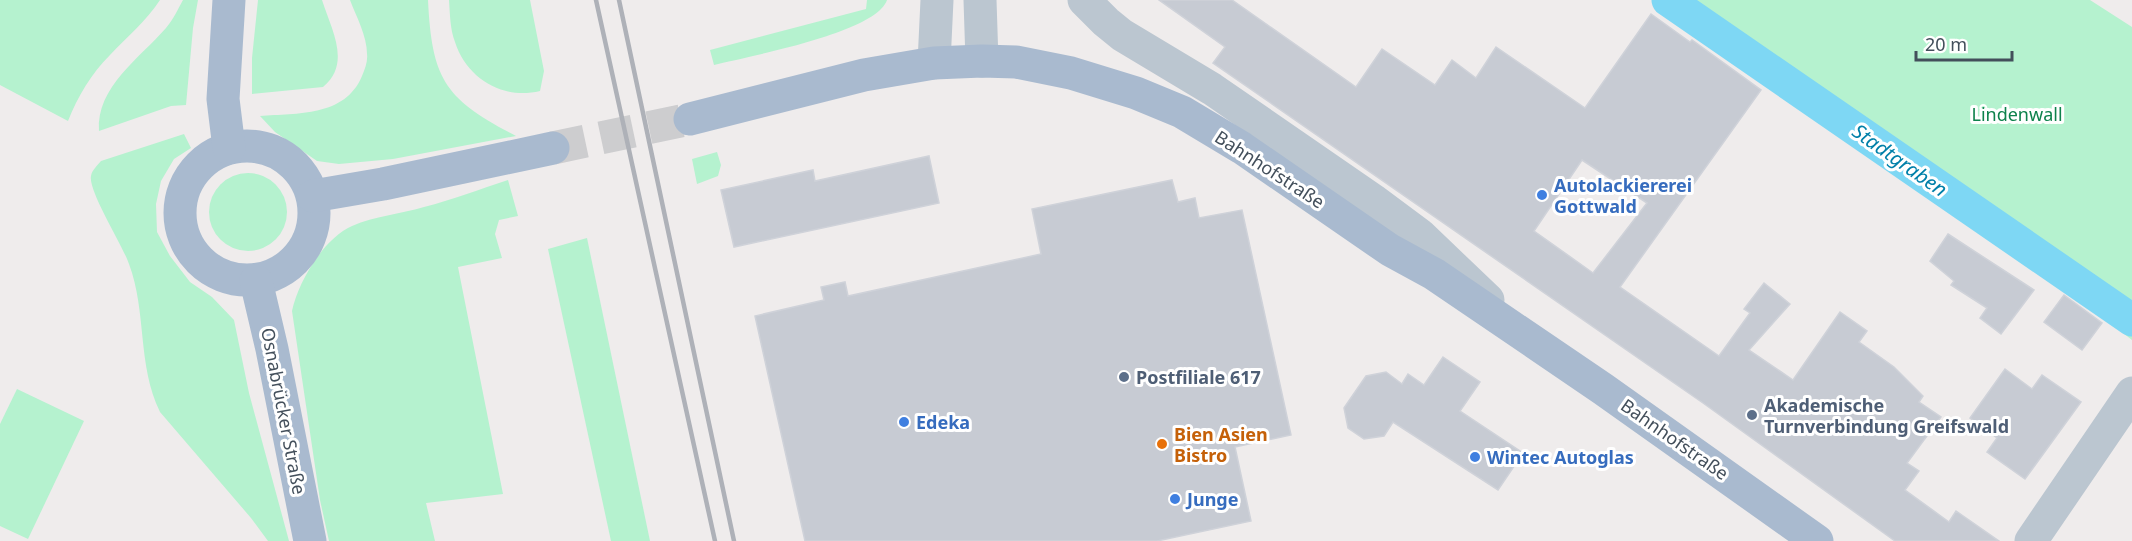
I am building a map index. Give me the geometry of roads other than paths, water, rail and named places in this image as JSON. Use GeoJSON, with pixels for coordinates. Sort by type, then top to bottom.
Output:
{"type":"FeatureCollection","features":[{"type":"Feature","properties":{"kind":"main road"},"geometry":{"type":"LineString","coordinates":[[229,0],[223,99],[229,148]]}},
{"type":"Feature","properties":{"kind":"main road","name":"Bahnhofstraße"},"geometry":{"type":"LineString","coordinates":[[690,119],[864,75],[934,63],[1016,62],[1071,73],[1136,93],[1182,112],[1242,148],[1390,250],[1434,274],[1676,440],[1817,541]]}},
{"type":"Feature","properties":{"kind":"main road"},"geometry":{"type":"LineString","coordinates":[[254,146],[274,152],[292,163],[305,179],[313,196],[314,221],[308,242],[295,260],[277,273],[256,281],[233,279],[212,271],[194,256],[183,236],[179,213],[183,190],[194,170],[212,155],[229,148],[254,146]]}},
{"type":"Feature","properties":{"kind":"main road"},"geometry":{"type":"LineString","coordinates":[[313,196],[383,184],[553,148]]}},
{"type":"Feature","properties":{"kind":"main road","name":"Osnabrücker Straße"},"geometry":{"type":"LineString","coordinates":[[256,281],[272,349],[310,541]]}},
{"type":"Feature","properties":{"kind":"street"},"geometry":{"type":"LineString","coordinates":[[934,63],[937,0]]}},
{"type":"Feature","properties":{"kind":"street"},"geometry":{"type":"LineString","coordinates":[[980,0],[982,61]]}},
{"type":"Feature","properties":{"kind":"street","name":"Bahnhofstraße"},"geometry":{"type":"LineString","coordinates":[[1084,0],[1122,35],[1212,89],[1373,200],[1419,235],[1531,340]]}},
{"type":"Feature","properties":{"kind":"street"},"geometry":{"type":"LineString","coordinates":[[2031,541],[2132,393]]}},
{"type":"Feature","properties":{"kind":"waterway","name":"Stadtgraben"},"geometry":{"type":"LineString","coordinates":[[1668,0],[2132,320]]}},
{"type":"Feature","properties":{"kind":"tunnel"},"geometry":{"type":"LineString","coordinates":[[553,148],[690,119]]}},
{"type":"Feature","properties":{"kind":"railway"},"geometry":{"type":"LineString","coordinates":[[596,0],[715,541]]}},
{"type":"Feature","properties":{"kind":"railway"},"geometry":{"type":"LineString","coordinates":[[619,0],[734,541]]}},
{"type":"Feature","properties":{"kind":"place","name":"Autolackiererei Gottwald"},"geometry":{"type":"Point","coordinates":[1542,195]}},
{"type":"Feature","properties":{"kind":"place","name":"Postfiliale 617"},"geometry":{"type":"Point","coordinates":[1124,377]}},
{"type":"Feature","properties":{"kind":"place","name":"Akademische Turnverbindung Greifswald"},"geometry":{"type":"Point","coordinates":[1752,415]}},
{"type":"Feature","properties":{"kind":"place","name":"Edeka"},"geometry":{"type":"Point","coordinates":[904,422]}},
{"type":"Feature","properties":{"kind":"place","name":"Bien Asien Bistro"},"geometry":{"type":"Point","coordinates":[1162,444]}},
{"type":"Feature","properties":{"kind":"place","name":"Wintec Autoglas"},"geometry":{"type":"Point","coordinates":[1475,457]}},
{"type":"Feature","properties":{"kind":"place","name":"Junge"},"geometry":{"type":"Point","coordinates":[1175,499]}},
{"type":"Feature","properties":{"kind":"park label","name":"Lindenwall"},"geometry":{"type":"Point","coordinates":[2017,114]}}]}
